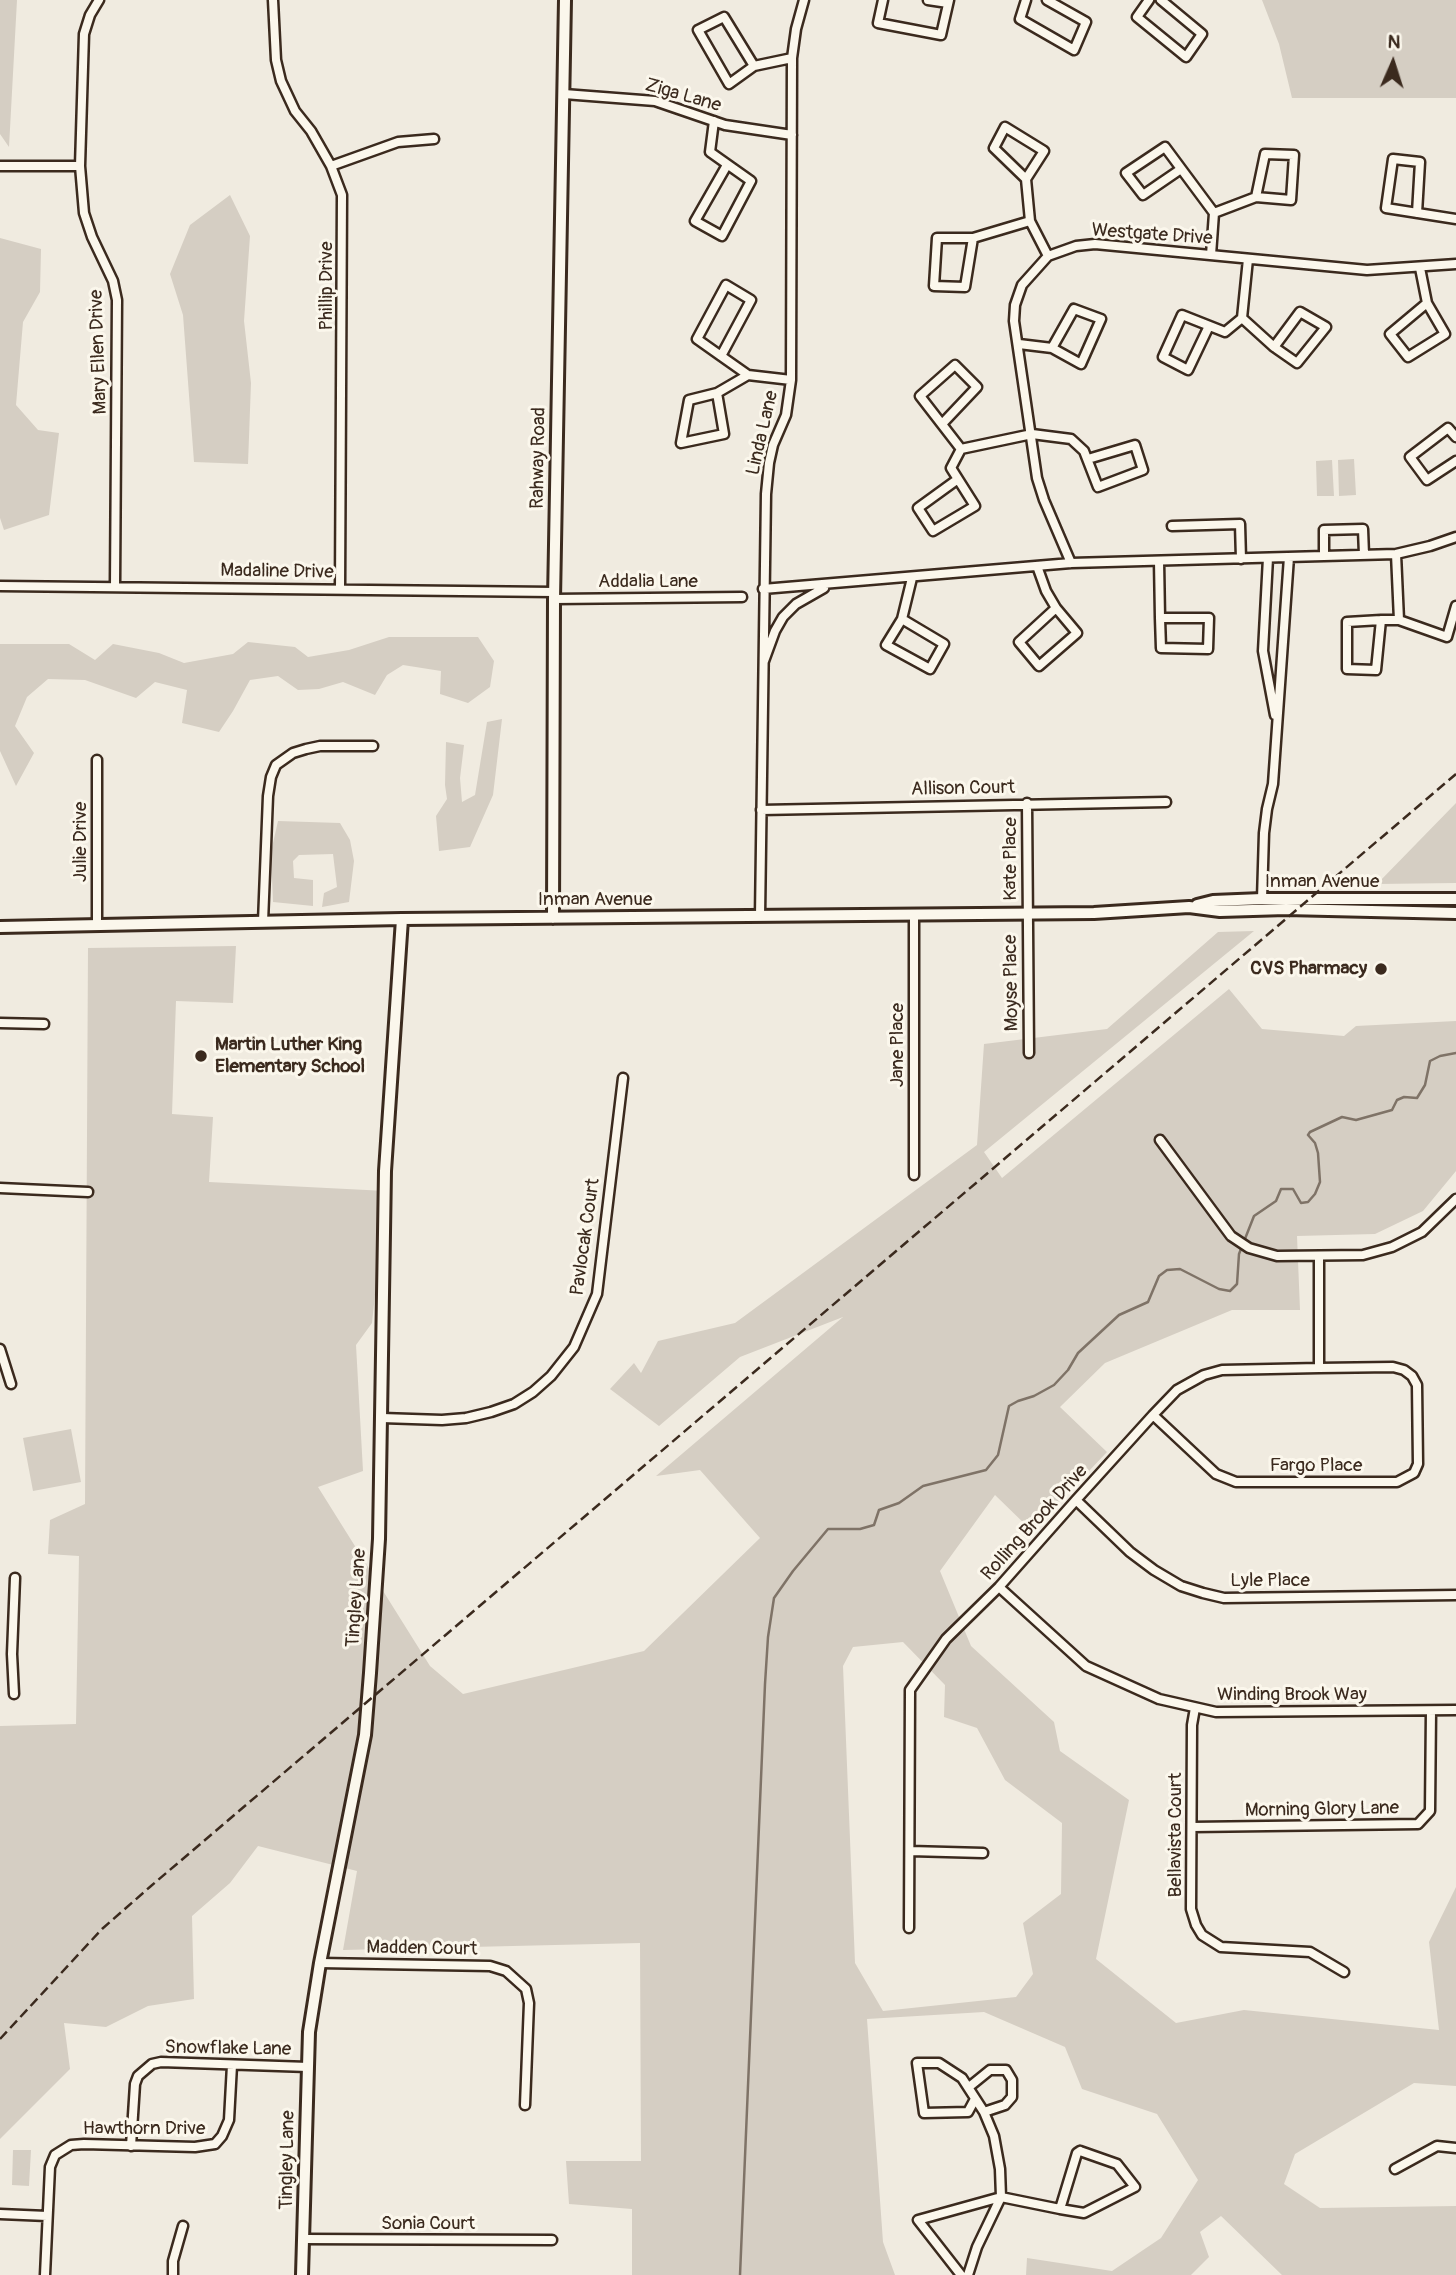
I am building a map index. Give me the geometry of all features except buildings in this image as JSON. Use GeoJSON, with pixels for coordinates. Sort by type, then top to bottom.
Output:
{"type":"FeatureCollection","features":[{"type":"Feature","properties":{"kind":"street","name":"Mary Ellen Drive"},"geometry":{"type":"LineString","coordinates":[[99,0],[90,15],[84,34],[80,166],[85,213],[92,237],[113,281],[117,300],[115,586]]}},
{"type":"Feature","properties":{"kind":"street","name":"Phillip Drive"},"geometry":{"type":"LineString","coordinates":[[273,0],[276,60],[281,81],[295,111],[311,131],[331,166],[342,195],[340,589]]}},
{"type":"Feature","properties":{"kind":"street","name":"Rahway Road"},"geometry":{"type":"LineString","coordinates":[[553,918],[554,595],[565,0]]}},
{"type":"Feature","properties":{"kind":"street","name":"Linda Lane"},"geometry":{"type":"LineString","coordinates":[[760,916],[766,494],[769,463],[773,445],[786,415],[791,380],[792,58],[804,0]]}},
{"type":"Feature","properties":{"kind":"street"},"geometry":{"type":"LineString","coordinates":[[883,0],[878,23],[941,35],[948,2],[928,0]]}},
{"type":"Feature","properties":{"kind":"street"},"geometry":{"type":"LineString","coordinates":[[1026,0],[1020,19],[1074,50],[1086,22],[1047,0]]}},
{"type":"Feature","properties":{"kind":"street"},"geometry":{"type":"LineString","coordinates":[[1149,0],[1137,17],[1186,57],[1202,34],[1161,0]]}},
{"type":"Feature","properties":{"kind":"street"},"geometry":{"type":"LineString","coordinates":[[754,66],[724,17],[698,30],[729,84],[754,66],[792,58]]}},
{"type":"Feature","properties":{"kind":"street","name":"Ziga Lane"},"geometry":{"type":"LineString","coordinates":[[564,93],[655,101],[740,129],[792,135]]}},
{"type":"Feature","properties":{"kind":"street"},"geometry":{"type":"LineString","coordinates":[[714,121],[710,152],[727,164],[751,181],[722,236],[695,221],[727,164]]}},
{"type":"Feature","properties":{"kind":"street"},"geometry":{"type":"LineString","coordinates":[[1026,178],[994,148],[1005,127],[1044,151],[1026,178],[1030,222],[1048,256],[1028,276],[1018,294],[1014,321],[1039,485],[1071,563]]}},
{"type":"Feature","properties":{"kind":"street"},"geometry":{"type":"LineString","coordinates":[[331,166],[398,142],[434,139]]}},
{"type":"Feature","properties":{"kind":"street"},"geometry":{"type":"LineString","coordinates":[[1181,169],[1143,195],[1126,173],[1165,147],[1214,213],[1211,255]]}},
{"type":"Feature","properties":{"kind":"street"},"geometry":{"type":"LineString","coordinates":[[1214,213],[1256,198],[1291,200],[1294,155],[1265,154],[1256,198]]}},
{"type":"Feature","properties":{"kind":"street"},"geometry":{"type":"LineString","coordinates":[[1417,213],[1420,162],[1393,159],[1386,208],[1417,213],[1456,219]]}},
{"type":"Feature","properties":{"kind":"street"},"geometry":{"type":"LineString","coordinates":[[0,166],[80,166]]}},
{"type":"Feature","properties":{"kind":"street"},"geometry":{"type":"LineString","coordinates":[[973,238],[965,287],[934,286],[937,238],[973,238],[1030,222]]}},
{"type":"Feature","properties":{"kind":"street","name":"Westgate Drive"},"geometry":{"type":"LineString","coordinates":[[1048,256],[1076,246],[1095,244],[1367,270],[1456,264]]}},
{"type":"Feature","properties":{"kind":"street"},"geometry":{"type":"LineString","coordinates":[[1209,326],[1188,370],[1163,357],[1182,315],[1225,332],[1242,318],[1248,259]]}},
{"type":"Feature","properties":{"kind":"street"},"geometry":{"type":"LineString","coordinates":[[1420,268],[1427,303],[1445,334],[1408,357],[1390,334],[1427,303]]}},
{"type":"Feature","properties":{"kind":"street"},"geometry":{"type":"LineString","coordinates":[[721,356],[751,300],[726,285],[697,339],[721,356],[748,374],[791,380]]}},
{"type":"Feature","properties":{"kind":"street"},"geometry":{"type":"LineString","coordinates":[[1019,344],[1052,348],[1082,364],[1101,319],[1074,309],[1052,348]]}},
{"type":"Feature","properties":{"kind":"street"},"geometry":{"type":"LineString","coordinates":[[1242,318],[1274,347],[1297,362],[1325,327],[1300,312],[1274,347]]}},
{"type":"Feature","properties":{"kind":"street"},"geometry":{"type":"LineString","coordinates":[[942,424],[977,387],[955,365],[920,396],[961,449]]}},
{"type":"Feature","properties":{"kind":"street"},"geometry":{"type":"LineString","coordinates":[[717,393],[724,434],[681,443],[689,400],[717,393],[748,374]]}},
{"type":"Feature","properties":{"kind":"street"},"geometry":{"type":"LineString","coordinates":[[1456,437],[1448,428],[1410,457],[1427,480],[1456,461]]}},
{"type":"Feature","properties":{"kind":"street"},"geometry":{"type":"LineString","coordinates":[[961,449],[1032,435],[1071,439],[1084,451],[1098,486],[1143,470],[1135,445],[1088,459]]}},
{"type":"Feature","properties":{"kind":"street"},"geometry":{"type":"LineString","coordinates":[[958,479],[918,508],[933,531],[975,506],[958,479],[951,468],[961,449]]}},
{"type":"Feature","properties":{"kind":"street"},"geometry":{"type":"LineString","coordinates":[[1172,526],[1240,524],[1241,559]]}},
{"type":"Feature","properties":{"kind":"street"},"geometry":{"type":"LineString","coordinates":[[1324,556],[1324,530],[1363,529],[1364,555]]}},
{"type":"Feature","properties":{"kind":"street"},"geometry":{"type":"LineString","coordinates":[[763,589],[1071,563],[1396,554],[1430,547],[1456,537]]}},
{"type":"Feature","properties":{"kind":"street"},"geometry":{"type":"LineString","coordinates":[[1396,554],[1399,620]]}},
{"type":"Feature","properties":{"kind":"street"},"geometry":{"type":"LineString","coordinates":[[1262,900],[1264,833],[1273,784],[1289,557]]}},
{"type":"Feature","properties":{"kind":"street"},"geometry":{"type":"LineString","coordinates":[[1268,558],[1263,651],[1276,723]]}},
{"type":"Feature","properties":{"kind":"street"},"geometry":{"type":"LineString","coordinates":[[1159,561],[1160,618],[1161,648],[1208,649],[1209,618],[1160,618]]}},
{"type":"Feature","properties":{"kind":"street"},"geometry":{"type":"LineString","coordinates":[[1037,566],[1046,591],[1056,608],[1077,633],[1038,666],[1019,642],[1056,608]]}},
{"type":"Feature","properties":{"kind":"street"},"geometry":{"type":"LineString","coordinates":[[902,619],[944,644],[930,669],[886,645],[902,619],[912,578]]}},
{"type":"Feature","properties":{"kind":"street"},"geometry":{"type":"LineString","coordinates":[[762,667],[775,631],[783,617],[796,604],[820,589],[859,582]]}},
{"type":"Feature","properties":{"kind":"street","name":"Madaline Drive"},"geometry":{"type":"LineString","coordinates":[[0,586],[340,589],[554,595]]}},
{"type":"Feature","properties":{"kind":"street","name":"Addalia Lane"},"geometry":{"type":"LineString","coordinates":[[554,595],[742,597]]}},
{"type":"Feature","properties":{"kind":"street"},"geometry":{"type":"LineString","coordinates":[[1381,620],[1376,670],[1348,669],[1347,622],[1381,620],[1399,620],[1447,637],[1454,623],[1456,606]]}},
{"type":"Feature","properties":{"kind":"street"},"geometry":{"type":"LineString","coordinates":[[263,922],[268,796],[276,765],[293,754],[320,746],[373,746]]}},
{"type":"Feature","properties":{"kind":"street","name":"Julie Drive"},"geometry":{"type":"LineString","coordinates":[[97,760],[97,925]]}},
{"type":"Feature","properties":{"kind":"street","name":"Allison Court"},"geometry":{"type":"LineString","coordinates":[[761,810],[1166,802]]}},
{"type":"Feature","properties":{"kind":"street","name":"Kate Place"},"geometry":{"type":"LineString","coordinates":[[1027,803],[1027,914]]}},
{"type":"Feature","properties":{"kind":"street","name":"Inman Avenue"},"geometry":{"type":"LineString","coordinates":[[0,927],[402,919],[1094,913],[1189,907],[1213,901],[1456,899]]}},
{"type":"Feature","properties":{"kind":"street","name":"Inman Avenue"},"geometry":{"type":"LineString","coordinates":[[1189,907],[1220,911],[1286,909],[1456,913]]}},
{"type":"Feature","properties":{"kind":"street","name":"Jane Place"},"geometry":{"type":"LineString","coordinates":[[914,914],[914,1175]]}},
{"type":"Feature","properties":{"kind":"street","name":"Moyse Place"},"geometry":{"type":"LineString","coordinates":[[1027,914],[1029,1053]]}},
{"type":"Feature","properties":{"kind":"street","name":"Tingley Lane"},"geometry":{"type":"LineString","coordinates":[[302,2275],[309,2032],[365,1735],[379,1539],[385,1171],[402,919]]}},
{"type":"Feature","properties":{"kind":"street"},"geometry":{"type":"LineString","coordinates":[[0,1023],[44,1024]]}},
{"type":"Feature","properties":{"kind":"street","name":"Pavlocak Court"},"geometry":{"type":"LineString","coordinates":[[382,1418],[466,1418],[513,1404],[533,1392],[551,1376],[574,1347],[597,1294],[623,1077]]}},
{"type":"Feature","properties":{"kind":"street"},"geometry":{"type":"LineString","coordinates":[[1160,1140],[1237,1241],[1249,1248],[1277,1256],[1363,1255],[1392,1247],[1422,1232],[1456,1199]]}},
{"type":"Feature","properties":{"kind":"street"},"geometry":{"type":"LineString","coordinates":[[0,1188],[88,1192]]}},
{"type":"Feature","properties":{"kind":"street"},"geometry":{"type":"LineString","coordinates":[[1318,1367],[1319,1256]]}},
{"type":"Feature","properties":{"kind":"street"},"geometry":{"type":"LineString","coordinates":[[0,1349],[11,1384]]}},
{"type":"Feature","properties":{"kind":"street","name":"Rolling Brook Drive"},"geometry":{"type":"LineString","coordinates":[[909,1928],[910,1690],[946,1639],[999,1587],[1153,1415],[1177,1390],[1204,1375],[1222,1370],[1393,1367],[1412,1376],[1417,1385]]}},
{"type":"Feature","properties":{"kind":"street","name":"Fargo Place"},"geometry":{"type":"LineString","coordinates":[[1153,1415],[1216,1474],[1236,1482],[1397,1482],[1414,1473],[1418,1464],[1417,1385]]}},
{"type":"Feature","properties":{"kind":"street","name":"Lyle Place"},"geometry":{"type":"LineString","coordinates":[[1076,1500],[1130,1552],[1154,1570],[1181,1586],[1224,1598],[1456,1595]]}},
{"type":"Feature","properties":{"kind":"street"},"geometry":{"type":"LineString","coordinates":[[14,1694],[12,1654],[16,1578]]}},
{"type":"Feature","properties":{"kind":"street","name":"Winding Brook Way"},"geometry":{"type":"LineString","coordinates":[[999,1587],[1086,1666],[1159,1699],[1195,1709],[1216,1712],[1456,1710]]}},
{"type":"Feature","properties":{"kind":"street"},"geometry":{"type":"LineString","coordinates":[[0,1655],[12,1654]]}},
{"type":"Feature","properties":{"kind":"street","name":"Bellavista Court"},"geometry":{"type":"LineString","coordinates":[[1195,1709],[1192,1725],[1191,1909],[1196,1925],[1202,1935],[1221,1947],[1310,1952],[1344,1972]]}},
{"type":"Feature","properties":{"kind":"street","name":"Morning Glory Lane"},"geometry":{"type":"LineString","coordinates":[[1192,1827],[1419,1824],[1430,1811],[1431,1804],[1431,1711]]}},
{"type":"Feature","properties":{"kind":"street"},"geometry":{"type":"LineString","coordinates":[[910,1851],[983,1853]]}},
{"type":"Feature","properties":{"kind":"street","name":"Madden Court"},"geometry":{"type":"LineString","coordinates":[[320,1963],[489,1966],[506,1971],[526,1989],[529,2003],[525,2105]]}},
{"type":"Feature","properties":{"kind":"street","name":"Snowflake Lane"},"geometry":{"type":"LineString","coordinates":[[131,2146],[135,2084],[144,2069],[161,2062],[308,2067]]}},
{"type":"Feature","properties":{"kind":"street"},"geometry":{"type":"LineString","coordinates":[[968,2275],[977,2247],[1001,2197],[1000,2169],[994,2136],[984,2112],[962,2078],[939,2063],[917,2063],[924,2113],[968,2112],[975,2099]]}},
{"type":"Feature","properties":{"kind":"street","name":"Hawthorn Drive"},"geometry":{"type":"LineString","coordinates":[[45,2275],[50,2167],[55,2154],[71,2145],[195,2147],[215,2144],[229,2120],[232,2065]]}},
{"type":"Feature","properties":{"kind":"street"},"geometry":{"type":"LineString","coordinates":[[969,2087],[990,2070],[1006,2070],[1012,2080],[1012,2097],[1005,2105],[984,2112]]}},
{"type":"Feature","properties":{"kind":"street"},"geometry":{"type":"LineString","coordinates":[[1395,2169],[1437,2146],[1456,2148]]}},
{"type":"Feature","properties":{"kind":"street"},"geometry":{"type":"LineString","coordinates":[[961,2275],[918,2220],[1001,2197],[1060,2210],[1084,2213],[1135,2188],[1117,2164],[1080,2151],[1077,2152],[1060,2210]]}},
{"type":"Feature","properties":{"kind":"street"},"geometry":{"type":"LineString","coordinates":[[0,2214],[47,2216]]}},
{"type":"Feature","properties":{"kind":"street"},"geometry":{"type":"LineString","coordinates":[[173,2275],[173,2261],[183,2226]]}},
{"type":"Feature","properties":{"kind":"street","name":"Sonia Court"},"geometry":{"type":"LineString","coordinates":[[303,2239],[552,2240]]}},
{"type":"Feature","properties":{"kind":"shaded area"},"geometry":{"type":"Polygon","coordinates":[[[0,0],[17,0],[9,147],[0,134],[0,0]]]}},
{"type":"Feature","properties":{"kind":"shaded area"},"geometry":{"type":"Polygon","coordinates":[[[1262,0],[1456,0],[1456,98],[1292,98],[1279,44],[1262,0]]]}},
{"type":"Feature","properties":{"kind":"shaded area"},"geometry":{"type":"Polygon","coordinates":[[[230,195],[250,236],[244,321],[251,383],[248,464],[194,462],[183,315],[170,274],[190,225],[230,195]]]}},
{"type":"Feature","properties":{"kind":"shaded area"},"geometry":{"type":"Polygon","coordinates":[[[0,238],[41,249],[40,292],[23,322],[16,405],[38,430],[59,433],[49,515],[4,530],[0,518],[0,238]]]}},
{"type":"Feature","properties":{"kind":"shaded area"},"geometry":{"type":"Polygon","coordinates":[[[1354,459],[1356,495],[1339,496],[1338,460],[1354,459]]]}},
{"type":"Feature","properties":{"kind":"shaded area"},"geometry":{"type":"Polygon","coordinates":[[[1332,460],[1334,496],[1317,496],[1316,461],[1332,460]]]}},
{"type":"Feature","properties":{"kind":"shaded area"},"geometry":{"type":"Polygon","coordinates":[[[389,637],[478,637],[494,661],[490,687],[468,703],[440,694],[441,671],[403,665],[387,675],[375,695],[343,682],[319,689],[298,690],[278,676],[250,680],[219,732],[182,723],[187,690],[155,682],[136,698],[85,680],[48,679],[27,697],[15,726],[34,753],[16,786],[0,751],[0,644],[69,644],[95,660],[113,644],[159,653],[184,663],[233,654],[248,642],[295,647],[308,657],[349,650],[389,637]]]}},
{"type":"Feature","properties":{"kind":"shaded area"},"geometry":{"type":"Polygon","coordinates":[[[502,719],[493,795],[470,847],[439,851],[436,816],[447,799],[446,742],[464,745],[460,778],[462,802],[475,795],[487,722],[502,719]]]}},
{"type":"Feature","properties":{"kind":"shaded area"},"geometry":{"type":"Polygon","coordinates":[[[1456,803],[1456,883],[1377,884],[1456,803]]]}},
{"type":"Feature","properties":{"kind":"shaded area"},"geometry":{"type":"Polygon","coordinates":[[[278,821],[340,823],[350,840],[354,861],[349,902],[322,907],[324,893],[337,887],[333,854],[299,855],[293,861],[294,878],[313,880],[313,906],[273,902],[271,852],[278,821]]]}},
{"type":"Feature","properties":{"kind":"shaded area"},"geometry":{"type":"Polygon","coordinates":[[[1254,931],[984,1152],[1002,1178],[1229,989],[1262,1029],[1344,1036],[1356,1026],[1456,1021],[1456,1171],[1423,1211],[1375,1234],[1297,1236],[1300,1310],[1232,1310],[1105,1363],[1060,1407],[1107,1452],[1032,1531],[995,1495],[940,1571],[971,1646],[1054,1722],[1060,1751],[1129,1800],[1096,1959],[1176,2023],[1244,2010],[1439,2030],[1429,1942],[1456,1887],[1456,2086],[1414,2083],[1295,2154],[1284,2184],[1320,2208],[1456,2206],[1456,2275],[1282,2275],[1221,2216],[1200,2232],[1209,2257],[1191,2275],[1026,2275],[1027,2258],[1112,2271],[1161,2238],[1198,2180],[1157,2114],[1082,2089],[1065,2047],[984,2012],[867,2019],[883,2242],[895,2275],[632,2275],[632,2209],[569,2204],[566,2161],[641,2161],[640,1943],[343,1950],[357,1871],[258,1846],[230,1883],[192,1916],[194,1999],[148,2006],[106,2027],[64,2023],[70,2069],[0,2139],[0,1726],[76,1724],[79,1556],[48,1554],[50,1520],[85,1504],[88,948],[236,946],[233,1003],[176,1001],[172,1114],[213,1117],[209,1182],[386,1191],[372,1323],[356,1345],[363,1471],[318,1487],[430,1666],[463,1694],[644,1651],[760,1538],[700,1470],[656,1476],[843,1317],[740,1357],[659,1426],[610,1389],[634,1363],[641,1373],[658,1341],[735,1323],[977,1145],[984,1044],[1107,1029],[1218,932],[1254,931]],[[903,1642],[853,1647],[843,1666],[855,1963],[883,2011],[1016,1997],[1033,1974],[1023,1923],[1061,1894],[1062,1823],[1005,1780],[977,1728],[944,1717],[945,1685],[903,1642]]]}},
{"type":"Feature","properties":{"kind":"shaded area"},"geometry":{"type":"Polygon","coordinates":[[[71,1429],[81,1482],[33,1491],[23,1438],[71,1429]]]}},
{"type":"Feature","properties":{"kind":"shaded area"},"geometry":{"type":"Polygon","coordinates":[[[13,2150],[31,2150],[29,2186],[12,2185],[13,2150]]]}},
{"type":"Feature","properties":{"kind":"waterway"},"geometry":{"type":"LineString","coordinates":[[740,2275],[765,1684],[774,1598],[828,1529],[860,1529],[874,1525],[879,1510],[899,1503],[923,1486],[986,1470],[998,1455],[1009,1406],[1054,1385],[1068,1370],[1078,1353],[1119,1315],[1148,1302],[1159,1276],[1167,1270],[1180,1269],[1219,1289],[1230,1291],[1237,1284],[1239,1254],[1254,1216],[1276,1201],[1281,1189],[1293,1189],[1301,1203],[1308,1202],[1315,1194],[1320,1182],[1318,1153],[1315,1143],[1308,1135],[1310,1132],[1342,1117],[1356,1120],[1392,1110],[1397,1100],[1404,1097],[1417,1098],[1425,1085],[1430,1061],[1456,1053]]}},
{"type":"Feature","properties":{"kind":"railway"},"geometry":{"type":"LineString","coordinates":[[0,2039],[102,1929],[151,1886],[1456,774]]}},
{"type":"Feature","properties":{"kind":"place","name":"CVS Pharmacy"},"geometry":{"type":"Point","coordinates":[1381,969]}},
{"type":"Feature","properties":{"kind":"place","name":"Martin Luther King Elementary School"},"geometry":{"type":"Point","coordinates":[201,1056]}}]}
